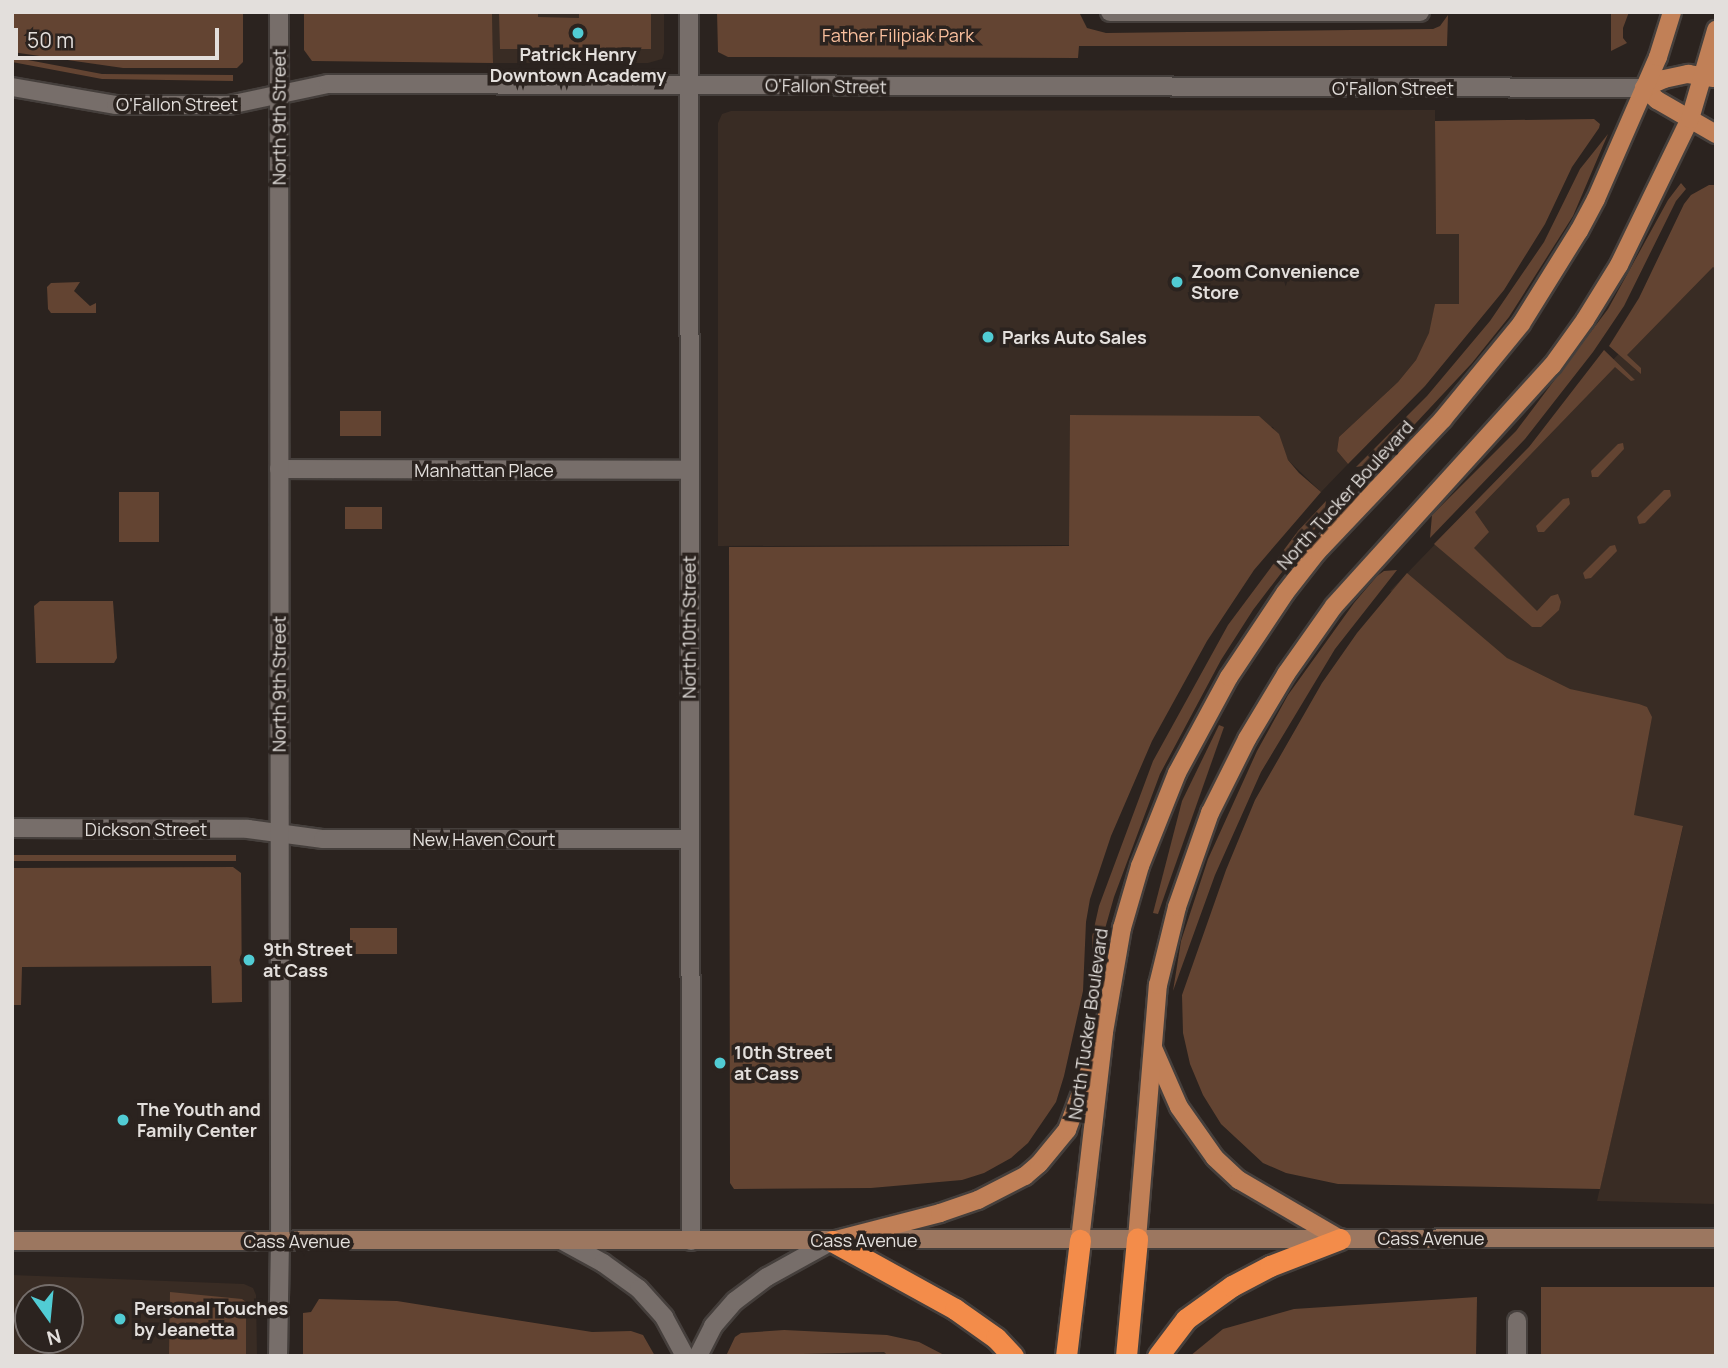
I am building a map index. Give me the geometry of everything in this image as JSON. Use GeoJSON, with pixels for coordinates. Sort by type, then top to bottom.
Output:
{"type":"FeatureCollection","features":[{"type":"Feature","properties":{"kind":"highway"},"geometry":{"type":"LineString","coordinates":[[1126,1356],[1137,1239]]}},
{"type":"Feature","properties":{"kind":"highway"},"geometry":{"type":"LineString","coordinates":[[1158,1356],[1186,1319],[1231,1286],[1270,1266],[1340,1239]]}},
{"type":"Feature","properties":{"kind":"highway"},"geometry":{"type":"LineString","coordinates":[[1066,1356],[1080,1240]]}},
{"type":"Feature","properties":{"kind":"highway"},"geometry":{"type":"LineString","coordinates":[[832,1241],[955,1309],[996,1338],[1013,1356]]}},
{"type":"Feature","properties":{"kind":"main road","name":"North Tucker Boulevard"},"geometry":{"type":"LineString","coordinates":[[1080,1240],[1104,1032],[1122,928],[1140,866],[1177,773],[1252,638],[1317,552],[1443,419],[1521,324],[1579,231],[1644,89],[1672,12]]}},
{"type":"Feature","properties":{"kind":"main road"},"geometry":{"type":"LineString","coordinates":[[1137,1239],[1152,1044],[1163,957],[1177,907],[1210,813],[1247,739],[1286,674],[1334,606],[1552,366],[1585,320],[1619,265],[1710,76],[1716,30]]}},
{"type":"Feature","properties":{"kind":"main road"},"geometry":{"type":"LineString","coordinates":[[1710,76],[1664,79],[1644,89],[1657,100],[1716,134]]}},
{"type":"Feature","properties":{"kind":"main road"},"geometry":{"type":"LineString","coordinates":[[832,1241],[940,1213],[978,1200],[1025,1176],[1039,1164],[1067,1130],[1104,1032]]}},
{"type":"Feature","properties":{"kind":"main road"},"geometry":{"type":"LineString","coordinates":[[1152,1044],[1180,1107],[1215,1158],[1239,1180],[1340,1239]]}},
{"type":"Feature","properties":{"kind":"main road","name":"Cass Avenue"},"geometry":{"type":"LineString","coordinates":[[12,1241],[1716,1238]]}},
{"type":"Feature","properties":{"kind":"street","name":"North 9th Street"},"geometry":{"type":"LineString","coordinates":[[278,1356],[279,12]]}},
{"type":"Feature","properties":{"kind":"street","name":"North 10th Street"},"geometry":{"type":"LineString","coordinates":[[689,12],[691,1241]]}},
{"type":"Feature","properties":{"kind":"street"},"geometry":{"type":"LineString","coordinates":[[1110,12],[1420,12]]}},
{"type":"Feature","properties":{"kind":"street","name":"O'Fallon Street"},"geometry":{"type":"LineString","coordinates":[[12,87],[116,105],[229,105],[328,85],[1644,89]]}},
{"type":"Feature","properties":{"kind":"street","name":"Manhattan Place"},"geometry":{"type":"LineString","coordinates":[[279,469],[689,470]]}},
{"type":"Feature","properties":{"kind":"street","name":"Dickson Street"},"geometry":{"type":"LineString","coordinates":[[12,828],[248,829],[279,834]]}},
{"type":"Feature","properties":{"kind":"street","name":"New Haven Court"},"geometry":{"type":"LineString","coordinates":[[279,834],[323,839],[690,839]]}},
{"type":"Feature","properties":{"kind":"street"},"geometry":{"type":"LineString","coordinates":[[563,1241],[603,1263],[639,1289],[664,1317],[685,1356]]}},
{"type":"Feature","properties":{"kind":"street"},"geometry":{"type":"LineString","coordinates":[[698,1356],[713,1326],[735,1301],[767,1277],[832,1241]]}},
{"type":"Feature","properties":{"kind":"street"},"geometry":{"type":"LineString","coordinates":[[1517,1321],[1517,1356]]}},
{"type":"Feature","properties":{"kind":"shaded area","name":"Patrick Henry Downtown Academy"},"geometry":{"type":"Polygon","coordinates":[[[492,12],[664,12],[664,53],[662,59],[648,63],[493,63],[492,12]]]}},
{"type":"Feature","properties":{"kind":"shaded area"},"geometry":{"type":"Polygon","coordinates":[[[1435,110],[1436,233],[1459,234],[1459,304],[1435,304],[1430,333],[1416,360],[1398,382],[1339,437],[1337,451],[1348,464],[1321,492],[1288,460],[1273,427],[1070,415],[1070,545],[718,546],[718,123],[722,114],[731,111],[1435,110]]]}},
{"type":"Feature","properties":{"kind":"shaded area"},"geometry":{"type":"Polygon","coordinates":[[[1716,253],[1716,1204],[1597,1201],[1683,827],[1634,816],[1594,712],[1390,591],[1716,253]]]}},
{"type":"Feature","properties":{"kind":"shaded area"},"geometry":{"type":"Polygon","coordinates":[[[12,1275],[244,1284],[253,1288],[256,1295],[257,1356],[12,1356],[12,1275]]]}},
{"type":"Feature","properties":{"kind":"shaded area"},"geometry":{"type":"Polygon","coordinates":[[[884,1352],[888,1356],[745,1356],[746,1354],[884,1352]]]}},
{"type":"Feature","properties":{"kind":"green space"},"geometry":{"type":"Polygon","coordinates":[[[12,12],[243,12],[243,62],[237,68],[123,68],[12,52],[12,12]]]}},
{"type":"Feature","properties":{"kind":"green space"},"geometry":{"type":"Polygon","coordinates":[[[304,12],[492,12],[493,63],[312,61],[304,50],[304,12]]]}},
{"type":"Feature","properties":{"kind":"green space","name":"Patrick Henry Downtown Academy"},"geometry":{"type":"Polygon","coordinates":[[[499,12],[538,12],[538,17],[579,18],[579,12],[651,12],[651,49],[500,49],[499,12]]]}},
{"type":"Feature","properties":{"kind":"green space","name":"Father Filipiak Park"},"geometry":{"type":"Polygon","coordinates":[[[717,12],[1079,12],[1087,28],[1106,33],[1433,29],[1440,26],[1448,15],[1447,46],[1079,46],[1078,58],[728,57],[718,52],[717,12]]]}},
{"type":"Feature","properties":{"kind":"green space"},"geometry":{"type":"Polygon","coordinates":[[[1611,12],[1629,12],[1623,28],[1623,38],[1627,43],[1611,51],[1611,12]]]}},
{"type":"Feature","properties":{"kind":"green space"},"geometry":{"type":"Polygon","coordinates":[[[12,57],[102,74],[233,75],[233,81],[102,79],[12,62],[12,57]]]}},
{"type":"Feature","properties":{"kind":"green space"},"geometry":{"type":"Polygon","coordinates":[[[1594,119],[1600,124],[1599,128],[1572,167],[1545,224],[1504,290],[1425,386],[1348,464],[1337,451],[1339,437],[1398,382],[1416,360],[1429,333],[1435,304],[1459,304],[1459,234],[1436,234],[1435,121],[1594,119]]]}},
{"type":"Feature","properties":{"kind":"green space"},"geometry":{"type":"Polygon","coordinates":[[[1608,134],[1573,216],[1509,317],[1472,363],[1387,454],[1376,464],[1356,467],[1427,396],[1490,321],[1544,242],[1580,169],[1608,134]]]}},
{"type":"Feature","properties":{"kind":"green space"},"geometry":{"type":"Polygon","coordinates":[[[1681,183],[1686,189],[1676,201],[1624,306],[1593,352],[1525,439],[1430,538],[1432,515],[1516,431],[1608,309],[1668,200],[1681,183]]]}},
{"type":"Feature","properties":{"kind":"green space"},"geometry":{"type":"Polygon","coordinates":[[[1709,185],[1716,185],[1716,269],[1713,267],[1627,355],[1641,368],[1641,374],[1609,346],[1639,298],[1684,204],[1691,195],[1709,185]]]}},
{"type":"Feature","properties":{"kind":"green space"},"geometry":{"type":"Polygon","coordinates":[[[80,282],[74,291],[90,306],[96,303],[96,313],[51,313],[48,309],[47,287],[51,283],[80,282]]]}},
{"type":"Feature","properties":{"kind":"green space"},"geometry":{"type":"Polygon","coordinates":[[[1604,350],[1635,380],[1631,381],[1615,367],[1475,512],[1489,532],[1474,548],[1537,611],[1551,596],[1558,594],[1561,602],[1559,610],[1541,627],[1532,627],[1434,544],[1529,447],[1604,350]]]}},
{"type":"Feature","properties":{"kind":"green space"},"geometry":{"type":"Polygon","coordinates":[[[340,411],[381,411],[381,436],[340,436],[340,411]]]}},
{"type":"Feature","properties":{"kind":"green space"},"geometry":{"type":"Polygon","coordinates":[[[1070,415],[1259,416],[1279,434],[1288,460],[1321,492],[1254,570],[1207,641],[1152,741],[1111,836],[1090,899],[1086,922],[1083,991],[1056,1102],[1028,1143],[1011,1158],[984,1173],[962,1180],[871,1188],[734,1189],[730,1183],[729,547],[1069,546],[1070,415]]]}},
{"type":"Feature","properties":{"kind":"green space"},"geometry":{"type":"Polygon","coordinates":[[[1623,443],[1624,449],[1598,477],[1592,477],[1591,471],[1618,444],[1623,443]]]}},
{"type":"Feature","properties":{"kind":"green space"},"geometry":{"type":"Polygon","coordinates":[[[1664,490],[1670,490],[1671,496],[1645,523],[1639,524],[1637,517],[1664,490]]]}},
{"type":"Feature","properties":{"kind":"green space"},"geometry":{"type":"Polygon","coordinates":[[[119,492],[159,492],[159,542],[119,542],[119,492]]]}},
{"type":"Feature","properties":{"kind":"green space"},"geometry":{"type":"Polygon","coordinates":[[[1569,498],[1570,504],[1544,532],[1538,532],[1536,526],[1563,499],[1569,498]]]}},
{"type":"Feature","properties":{"kind":"green space"},"geometry":{"type":"Polygon","coordinates":[[[1326,501],[1324,517],[1253,610],[1221,660],[1160,774],[1114,897],[1092,975],[1092,937],[1099,906],[1153,761],[1228,625],[1298,531],[1326,501]]]}},
{"type":"Feature","properties":{"kind":"green space"},"geometry":{"type":"Polygon","coordinates":[[[345,507],[382,507],[382,529],[345,529],[345,507]]]}},
{"type":"Feature","properties":{"kind":"green space"},"geometry":{"type":"Polygon","coordinates":[[[1615,545],[1617,551],[1591,578],[1585,579],[1583,573],[1610,546],[1615,545]]]}},
{"type":"Feature","properties":{"kind":"green space"},"geometry":{"type":"Polygon","coordinates":[[[1397,570],[1335,649],[1261,772],[1215,875],[1173,991],[1181,941],[1208,859],[1257,751],[1288,695],[1354,603],[1377,576],[1384,571],[1397,570]]]}},
{"type":"Feature","properties":{"kind":"green space"},"geometry":{"type":"Polygon","coordinates":[[[1407,573],[1507,658],[1570,689],[1647,707],[1652,717],[1634,815],[1683,826],[1600,1189],[1338,1184],[1286,1173],[1263,1163],[1221,1124],[1203,1095],[1190,1064],[1183,1033],[1182,995],[1226,870],[1255,800],[1322,683],[1357,633],[1407,573]]]}},
{"type":"Feature","properties":{"kind":"green space"},"geometry":{"type":"Polygon","coordinates":[[[40,601],[113,601],[117,658],[114,663],[36,663],[34,606],[40,601]]]}},
{"type":"Feature","properties":{"kind":"green space"},"geometry":{"type":"Polygon","coordinates":[[[1219,725],[1224,727],[1158,914],[1153,913],[1182,801],[1219,725]]]}},
{"type":"Feature","properties":{"kind":"green space"},"geometry":{"type":"Polygon","coordinates":[[[12,855],[236,855],[236,861],[12,861],[12,855]]]}},
{"type":"Feature","properties":{"kind":"green space"},"geometry":{"type":"Polygon","coordinates":[[[233,867],[241,873],[242,1002],[212,1003],[211,966],[22,967],[21,1005],[12,1005],[12,868],[233,867]]]}},
{"type":"Feature","properties":{"kind":"green space"},"geometry":{"type":"Polygon","coordinates":[[[350,928],[397,928],[397,954],[350,954],[350,928]]]}},
{"type":"Feature","properties":{"kind":"green space"},"geometry":{"type":"Polygon","coordinates":[[[1541,1287],[1716,1287],[1716,1356],[1541,1356],[1541,1287]]]}},
{"type":"Feature","properties":{"kind":"green space"},"geometry":{"type":"Polygon","coordinates":[[[170,1292],[242,1299],[246,1302],[246,1356],[169,1356],[170,1292]]]}},
{"type":"Feature","properties":{"kind":"green space"},"geometry":{"type":"Polygon","coordinates":[[[1477,1297],[1476,1356],[1190,1356],[1223,1329],[1294,1309],[1477,1297]]]}},
{"type":"Feature","properties":{"kind":"green space"},"geometry":{"type":"Polygon","coordinates":[[[319,1299],[397,1301],[592,1332],[631,1331],[643,1335],[655,1356],[303,1356],[303,1313],[311,1312],[319,1299]]]}},
{"type":"Feature","properties":{"kind":"green space"},"geometry":{"type":"Polygon","coordinates":[[[784,1330],[887,1335],[919,1342],[946,1356],[888,1356],[884,1352],[726,1356],[735,1337],[741,1333],[784,1330]]]}},
{"type":"Feature","properties":{"kind":"place","name":"Patrick Henry Downtown Academy"},"geometry":{"type":"Point","coordinates":[578,33]}},
{"type":"Feature","properties":{"kind":"place","name":"Zoom Convenience Store"},"geometry":{"type":"Point","coordinates":[1177,282]}},
{"type":"Feature","properties":{"kind":"place","name":"Parks Auto Sales"},"geometry":{"type":"Point","coordinates":[988,337]}},
{"type":"Feature","properties":{"kind":"place","name":"9th Street at Cass"},"geometry":{"type":"Point","coordinates":[249,960]}},
{"type":"Feature","properties":{"kind":"place","name":"10th Street at Cass"},"geometry":{"type":"Point","coordinates":[720,1063]}},
{"type":"Feature","properties":{"kind":"place","name":"The Youth and Family Center"},"geometry":{"type":"Point","coordinates":[123,1120]}},
{"type":"Feature","properties":{"kind":"place","name":"Personal Touches by Jeanetta"},"geometry":{"type":"Point","coordinates":[120,1319]}}]}
